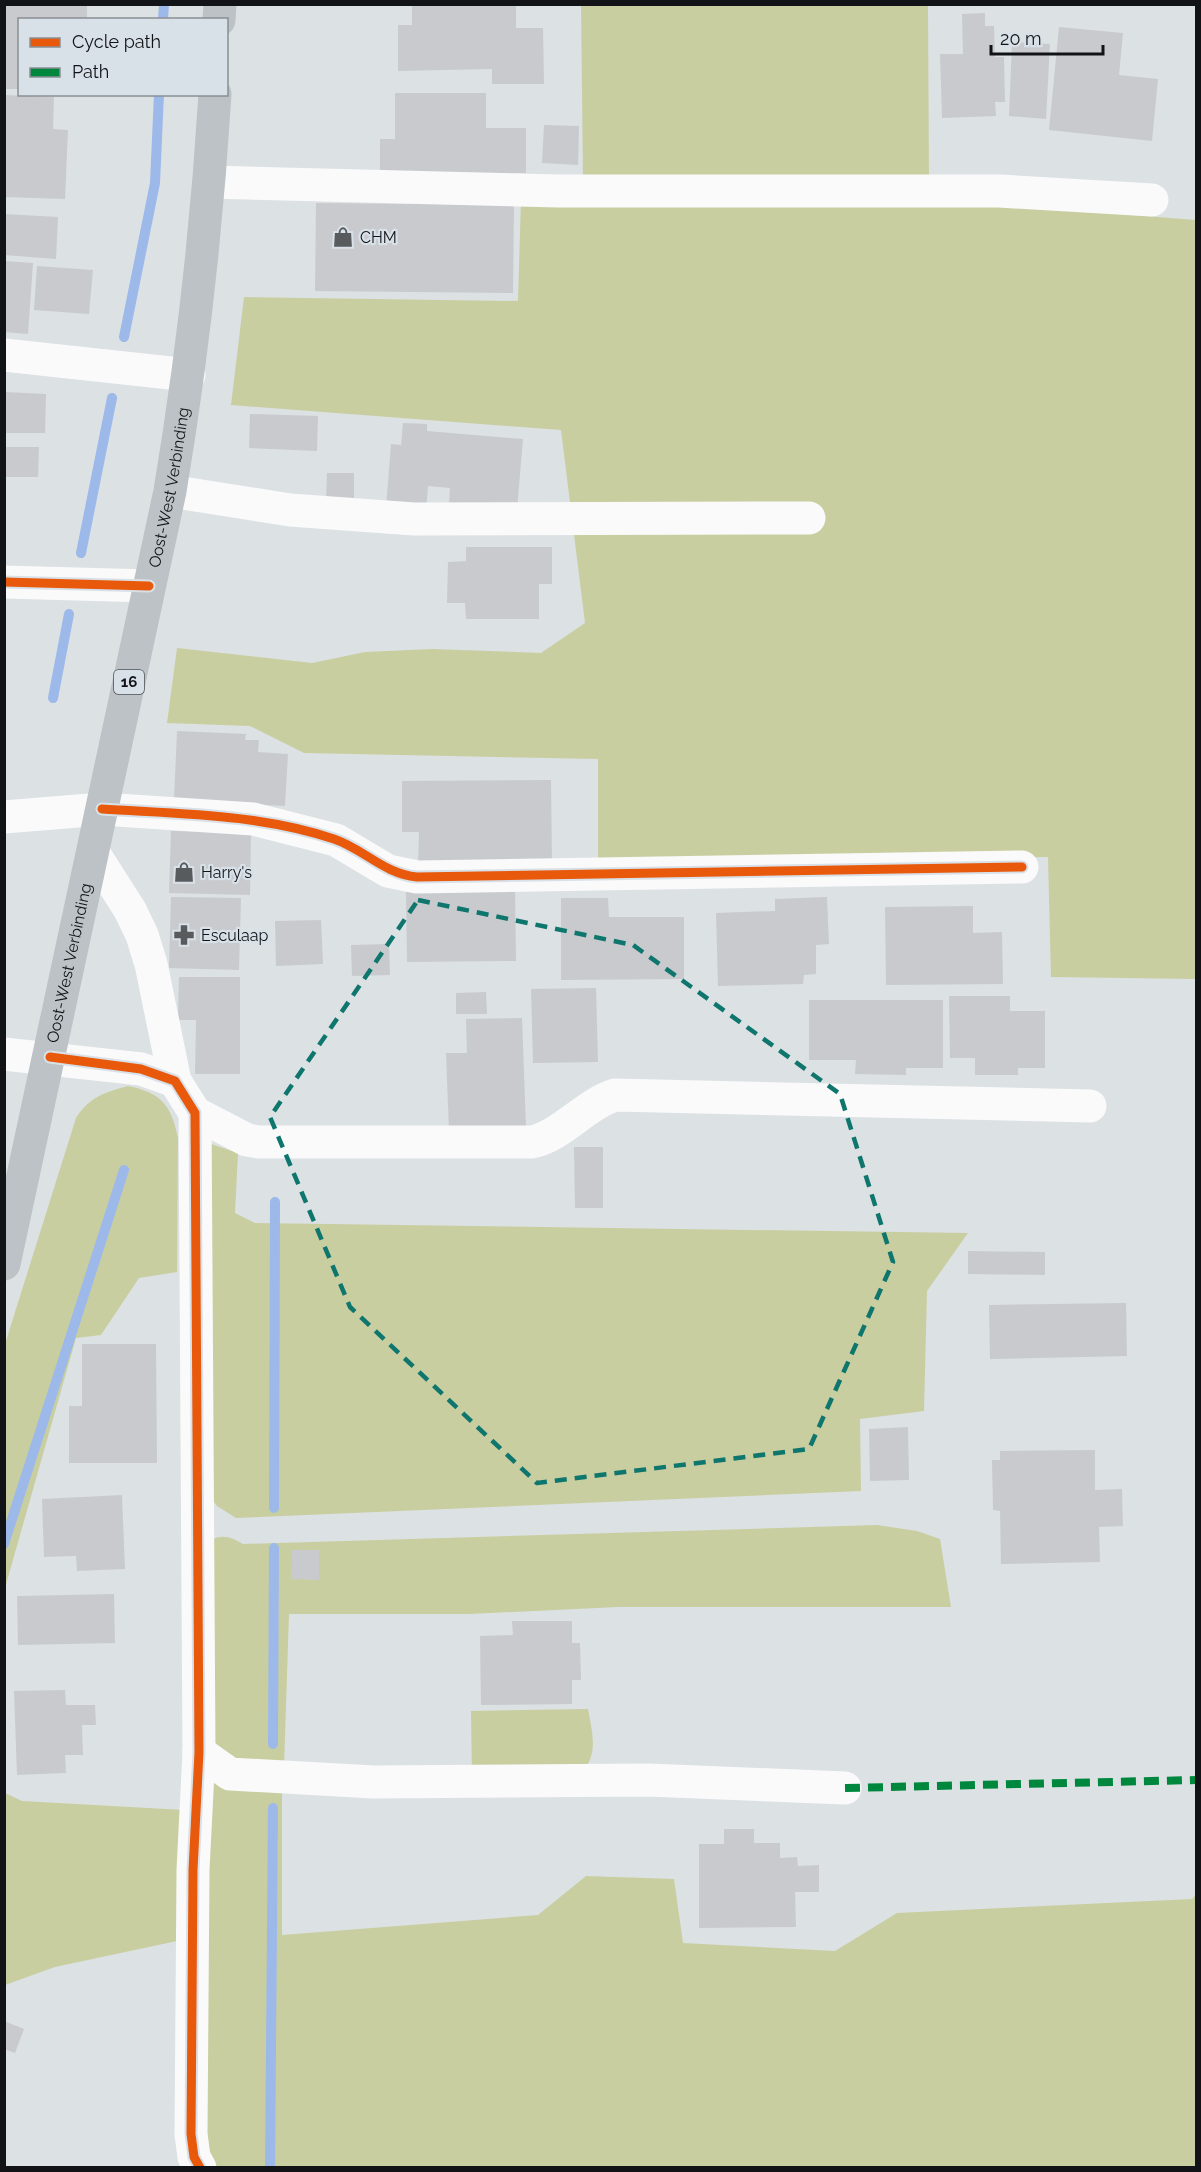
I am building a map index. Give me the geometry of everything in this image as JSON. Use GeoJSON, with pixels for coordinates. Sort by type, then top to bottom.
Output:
{"type":"FeatureCollection","features":[{"type":"Feature","properties":{"kind":"main road","name":"Oost-West Verbinding"},"geometry":{"type":"LineString","coordinates":[[4,1264],[170,490],[189,375],[210,182],[215,96]]}},
{"type":"Feature","properties":{"kind":"street"},"geometry":{"type":"LineString","coordinates":[[210,182],[559,191],[999,191],[1152,200]]}},
{"type":"Feature","properties":{"kind":"street"},"geometry":{"type":"LineString","coordinates":[[4,356],[189,375]]}},
{"type":"Feature","properties":{"kind":"street"},"geometry":{"type":"LineString","coordinates":[[170,490],[290,510],[414,519],[809,518]]}},
{"type":"Feature","properties":{"kind":"street"},"geometry":{"type":"LineString","coordinates":[[4,582],[149,586]]}},
{"type":"Feature","properties":{"kind":"street"},"geometry":{"type":"LineString","coordinates":[[4,817],[102,809],[253,819],[336,840],[388,871],[417,878],[1022,867]]}},
{"type":"Feature","properties":{"kind":"street"},"geometry":{"type":"LineString","coordinates":[[93,852],[130,910],[142,935],[151,964],[175,1081],[195,1113],[246,1140],[259,1142],[532,1142],[545,1139],[594,1103],[615,1095],[1089,1106]]}},
{"type":"Feature","properties":{"kind":"street"},"geometry":{"type":"LineString","coordinates":[[4,1054],[50,1057],[141,1069],[175,1081]]}},
{"type":"Feature","properties":{"kind":"street"},"geometry":{"type":"LineString","coordinates":[[195,1113],[199,1752],[193,1870],[191,2134],[194,2157],[200,2168]]}},
{"type":"Feature","properties":{"kind":"street"},"geometry":{"type":"LineString","coordinates":[[199,1752],[230,1774],[361,1782],[648,1780],[846,1788]]}},
{"type":"Feature","properties":{"kind":"highlighted area"},"geometry":{"type":"Polygon","coordinates":[[[418,900],[633,945],[840,1094],[893,1262],[809,1449],[537,1483],[350,1307],[270,1117],[418,900]]]}},
{"type":"Feature","properties":{"kind":"green space"},"geometry":{"type":"Polygon","coordinates":[[[581,5],[928,5],[929,182],[583,179],[581,5]]]}},
{"type":"Feature","properties":{"kind":"green space"},"geometry":{"type":"Polygon","coordinates":[[[521,200],[978,203],[1196,220],[1196,979],[1051,977],[1048,857],[598,864],[598,759],[304,753],[250,726],[167,723],[177,648],[312,663],[365,652],[432,649],[541,653],[585,623],[561,430],[231,405],[244,297],[518,301],[521,200]]]}},
{"type":"Feature","properties":{"kind":"green space"},"geometry":{"type":"Polygon","coordinates":[[[128,1086],[149,1092],[163,1102],[175,1126],[178,1138],[177,1272],[139,1278],[101,1335],[76,1338],[5,1588],[5,1344],[76,1118],[86,1105],[98,1097],[128,1086]]]}},
{"type":"Feature","properties":{"kind":"green space"},"geometry":{"type":"Polygon","coordinates":[[[205,1142],[238,1153],[235,1213],[255,1223],[968,1233],[927,1291],[924,1411],[860,1419],[861,1491],[236,1518],[217,1506],[206,1492],[205,1142]]]}},
{"type":"Feature","properties":{"kind":"green space"},"geometry":{"type":"Polygon","coordinates":[[[877,1525],[917,1531],[940,1539],[951,1607],[618,1607],[469,1614],[289,1614],[284,1767],[238,1762],[220,1754],[210,1736],[213,1539],[228,1537],[243,1544],[877,1525]]]}},
{"type":"Feature","properties":{"kind":"green space"},"geometry":{"type":"Polygon","coordinates":[[[588,1709],[593,1742],[591,1758],[582,1772],[472,1775],[471,1711],[588,1709]]]}},
{"type":"Feature","properties":{"kind":"green space"},"geometry":{"type":"Polygon","coordinates":[[[209,1774],[282,1790],[282,1935],[538,1915],[586,1876],[674,1879],[683,1943],[835,1951],[897,1913],[1192,1899],[1196,1894],[1196,2167],[214,2168],[199,2133],[209,1774]]]}},
{"type":"Feature","properties":{"kind":"green space"},"geometry":{"type":"Polygon","coordinates":[[[5,1793],[22,1801],[184,1810],[177,1941],[55,1967],[5,1985],[5,1793]]]}},
{"type":"Feature","properties":{"kind":"building"},"geometry":{"type":"Polygon","coordinates":[[[4,4],[87,4],[87,18],[18,18],[18,89],[4,89],[4,4]]]}},
{"type":"Feature","properties":{"kind":"building"},"geometry":{"type":"Polygon","coordinates":[[[516,4],[516,28],[543,28],[544,84],[492,84],[492,69],[398,71],[398,25],[412,25],[412,5],[516,4]]]}},
{"type":"Feature","properties":{"kind":"building"},"geometry":{"type":"Polygon","coordinates":[[[985,13],[985,26],[994,26],[995,57],[1004,57],[1005,102],[995,102],[996,116],[942,118],[940,54],[963,54],[962,14],[985,13]]]}},
{"type":"Feature","properties":{"kind":"building"},"geometry":{"type":"Polygon","coordinates":[[[1059,27],[1123,33],[1119,75],[1158,79],[1152,141],[1049,130],[1059,27]]]}},
{"type":"Feature","properties":{"kind":"building"},"geometry":{"type":"Polygon","coordinates":[[[1012,42],[1050,44],[1046,119],[1009,116],[1012,42]]]}},
{"type":"Feature","properties":{"kind":"building"},"geometry":{"type":"Polygon","coordinates":[[[395,93],[486,93],[486,128],[526,128],[526,173],[380,172],[380,139],[395,139],[395,93]]]}},
{"type":"Feature","properties":{"kind":"building"},"geometry":{"type":"Polygon","coordinates":[[[4,95],[54,97],[53,129],[68,130],[65,199],[4,197],[4,95]]]}},
{"type":"Feature","properties":{"kind":"building"},"geometry":{"type":"Polygon","coordinates":[[[544,125],[579,126],[578,165],[542,163],[544,125]]]}},
{"type":"Feature","properties":{"kind":"building"},"geometry":{"type":"Polygon","coordinates":[[[316,203],[514,205],[513,293],[315,291],[316,203]]]}},
{"type":"Feature","properties":{"kind":"building"},"geometry":{"type":"Polygon","coordinates":[[[4,214],[58,217],[56,259],[4,255],[4,214]]]}},
{"type":"Feature","properties":{"kind":"building"},"geometry":{"type":"Polygon","coordinates":[[[4,261],[33,263],[28,334],[4,332],[4,261]]]}},
{"type":"Feature","properties":{"kind":"building"},"geometry":{"type":"Polygon","coordinates":[[[37,266],[93,270],[89,314],[34,310],[37,266]]]}},
{"type":"Feature","properties":{"kind":"building"},"geometry":{"type":"Polygon","coordinates":[[[5,392],[46,394],[45,433],[5,433],[5,392]]]}},
{"type":"Feature","properties":{"kind":"building"},"geometry":{"type":"Polygon","coordinates":[[[250,414],[318,416],[317,451],[249,448],[250,414]]]}},
{"type":"Feature","properties":{"kind":"building"},"geometry":{"type":"Polygon","coordinates":[[[403,423],[427,424],[427,431],[523,439],[517,510],[449,504],[450,488],[428,486],[426,511],[386,508],[391,444],[401,445],[403,423]]]}},
{"type":"Feature","properties":{"kind":"building"},"geometry":{"type":"Polygon","coordinates":[[[4,447],[39,447],[38,477],[4,477],[4,447]]]}},
{"type":"Feature","properties":{"kind":"building"},"geometry":{"type":"Polygon","coordinates":[[[327,473],[354,473],[354,501],[326,501],[327,473]]]}},
{"type":"Feature","properties":{"kind":"building"},"geometry":{"type":"Polygon","coordinates":[[[466,547],[552,547],[552,584],[539,584],[539,619],[466,619],[465,603],[447,603],[448,562],[466,561],[466,547]]]}},
{"type":"Feature","properties":{"kind":"building"},"geometry":{"type":"Polygon","coordinates":[[[177,731],[246,734],[245,740],[259,740],[258,752],[288,754],[285,806],[174,800],[177,731]]]}},
{"type":"Feature","properties":{"kind":"building"},"geometry":{"type":"Polygon","coordinates":[[[551,780],[552,865],[418,866],[419,832],[402,832],[402,781],[551,780]]]}},
{"type":"Feature","properties":{"kind":"building"},"geometry":{"type":"Polygon","coordinates":[[[171,831],[251,833],[250,895],[169,893],[171,831]]]}},
{"type":"Feature","properties":{"kind":"building"},"geometry":{"type":"Polygon","coordinates":[[[515,890],[516,961],[407,962],[406,892],[515,890]]]}},
{"type":"Feature","properties":{"kind":"building"},"geometry":{"type":"Polygon","coordinates":[[[171,897],[241,898],[239,970],[169,968],[171,897]]]}},
{"type":"Feature","properties":{"kind":"building"},"geometry":{"type":"Polygon","coordinates":[[[827,897],[829,944],[816,945],[816,974],[804,975],[803,984],[718,986],[716,913],[775,911],[775,899],[827,897]]]}},
{"type":"Feature","properties":{"kind":"building"},"geometry":{"type":"Polygon","coordinates":[[[561,898],[608,898],[609,917],[684,917],[684,979],[561,980],[561,898]]]}},
{"type":"Feature","properties":{"kind":"building"},"geometry":{"type":"Polygon","coordinates":[[[973,906],[973,933],[1002,932],[1003,984],[886,985],[885,907],[973,906]]]}},
{"type":"Feature","properties":{"kind":"building"},"geometry":{"type":"Polygon","coordinates":[[[321,920],[323,964],[276,966],[275,921],[321,920]]]}},
{"type":"Feature","properties":{"kind":"building"},"geometry":{"type":"Polygon","coordinates":[[[389,944],[390,975],[352,976],[351,945],[389,944]]]}},
{"type":"Feature","properties":{"kind":"building"},"geometry":{"type":"Polygon","coordinates":[[[179,977],[240,977],[240,1074],[195,1074],[196,1020],[178,1020],[179,977]]]}},
{"type":"Feature","properties":{"kind":"building"},"geometry":{"type":"Polygon","coordinates":[[[596,988],[598,1062],[533,1063],[531,989],[596,988]]]}},
{"type":"Feature","properties":{"kind":"building"},"geometry":{"type":"Polygon","coordinates":[[[486,992],[487,1014],[456,1014],[456,993],[486,992]]]}},
{"type":"Feature","properties":{"kind":"building"},"geometry":{"type":"Polygon","coordinates":[[[949,996],[1010,996],[1010,1011],[1045,1011],[1045,1068],[1018,1068],[1018,1075],[975,1075],[975,1058],[950,1058],[949,996]]]}},
{"type":"Feature","properties":{"kind":"building"},"geometry":{"type":"Polygon","coordinates":[[[809,1000],[943,1000],[943,1068],[906,1068],[906,1075],[855,1074],[856,1060],[809,1060],[809,1000]]]}},
{"type":"Feature","properties":{"kind":"building"},"geometry":{"type":"Polygon","coordinates":[[[522,1018],[526,1128],[449,1131],[446,1053],[467,1053],[466,1019],[522,1018]]]}},
{"type":"Feature","properties":{"kind":"building"},"geometry":{"type":"Polygon","coordinates":[[[574,1147],[603,1147],[603,1208],[575,1208],[574,1147]]]}},
{"type":"Feature","properties":{"kind":"building"},"geometry":{"type":"Polygon","coordinates":[[[968,1251],[1045,1252],[1045,1275],[968,1274],[968,1251]]]}},
{"type":"Feature","properties":{"kind":"building"},"geometry":{"type":"Polygon","coordinates":[[[1126,1303],[1127,1356],[990,1359],[989,1305],[1126,1303]]]}},
{"type":"Feature","properties":{"kind":"building"},"geometry":{"type":"Polygon","coordinates":[[[82,1344],[156,1344],[157,1463],[69,1463],[69,1406],[82,1406],[82,1344]]]}},
{"type":"Feature","properties":{"kind":"building"},"geometry":{"type":"Polygon","coordinates":[[[908,1427],[909,1480],[870,1481],[869,1429],[908,1427]]]}},
{"type":"Feature","properties":{"kind":"building"},"geometry":{"type":"Polygon","coordinates":[[[1095,1450],[1095,1490],[1122,1489],[1123,1526],[1099,1527],[1100,1562],[1001,1564],[1000,1511],[993,1510],[992,1460],[1000,1460],[1000,1451],[1095,1450]]]}},
{"type":"Feature","properties":{"kind":"building"},"geometry":{"type":"Polygon","coordinates":[[[122,1495],[125,1569],[77,1571],[76,1556],[44,1557],[42,1499],[122,1495]]]}},
{"type":"Feature","properties":{"kind":"building"},"geometry":{"type":"Polygon","coordinates":[[[292,1550],[319,1550],[319,1580],[291,1579],[292,1550]]]}},
{"type":"Feature","properties":{"kind":"building"},"geometry":{"type":"Polygon","coordinates":[[[114,1594],[115,1643],[18,1645],[17,1596],[114,1594]]]}},
{"type":"Feature","properties":{"kind":"building"},"geometry":{"type":"Polygon","coordinates":[[[512,1621],[572,1621],[572,1643],[580,1643],[581,1680],[572,1680],[572,1704],[481,1705],[480,1636],[513,1635],[512,1621]]]}},
{"type":"Feature","properties":{"kind":"building"},"geometry":{"type":"Polygon","coordinates":[[[65,1690],[66,1705],[95,1705],[96,1725],[82,1725],[83,1755],[65,1755],[66,1773],[17,1775],[14,1691],[65,1690]]]}},
{"type":"Feature","properties":{"kind":"building"},"geometry":{"type":"Polygon","coordinates":[[[724,1829],[754,1829],[754,1843],[780,1843],[780,1858],[797,1857],[798,1866],[819,1865],[819,1892],[795,1892],[796,1927],[699,1928],[699,1844],[724,1844],[724,1829]]]}},
{"type":"Feature","properties":{"kind":"building"},"geometry":{"type":"Polygon","coordinates":[[[4,2021],[24,2029],[15,2053],[4,2049],[4,2021]]]}},
{"type":"Feature","properties":{"kind":"waterway"},"geometry":{"type":"LineString","coordinates":[[163,18],[164,4]]}},
{"type":"Feature","properties":{"kind":"waterway"},"geometry":{"type":"LineString","coordinates":[[124,337],[155,183],[159,96]]}},
{"type":"Feature","properties":{"kind":"waterway"},"geometry":{"type":"LineString","coordinates":[[81,553],[112,398]]}},
{"type":"Feature","properties":{"kind":"waterway"},"geometry":{"type":"LineString","coordinates":[[53,698],[69,614]]}},
{"type":"Feature","properties":{"kind":"waterway"},"geometry":{"type":"LineString","coordinates":[[4,1544],[124,1170]]}},
{"type":"Feature","properties":{"kind":"waterway"},"geometry":{"type":"LineString","coordinates":[[274,1508],[275,1202]]}},
{"type":"Feature","properties":{"kind":"waterway"},"geometry":{"type":"LineString","coordinates":[[273,1744],[274,1548]]}},
{"type":"Feature","properties":{"kind":"waterway"},"geometry":{"type":"LineString","coordinates":[[270,2168],[273,1808]]}},
{"type":"Feature","properties":{"kind":"marked path"},"geometry":{"type":"LineString","coordinates":[[845,1788],[1196,1780]]}},
{"type":"Feature","properties":{"kind":"cycle path"},"geometry":{"type":"LineString","coordinates":[[4,582],[149,586]]}},
{"type":"Feature","properties":{"kind":"cycle path"},"geometry":{"type":"LineString","coordinates":[[102,809],[220,816],[278,824],[345,843],[394,871],[417,877],[1022,867]]}},
{"type":"Feature","properties":{"kind":"cycle path"},"geometry":{"type":"LineString","coordinates":[[50,1057],[141,1069],[175,1081],[195,1113],[199,1752],[193,1870],[191,2134],[194,2157],[200,2168]]}},
{"type":"Feature","properties":{"kind":"place","name":"CHM"},"geometry":{"type":"Point","coordinates":[343,237]}},
{"type":"Feature","properties":{"kind":"place","name":"Harry's"},"geometry":{"type":"Point","coordinates":[184,872]}},
{"type":"Feature","properties":{"kind":"place","name":"Esculaap"},"geometry":{"type":"Point","coordinates":[184,935]}}]}
